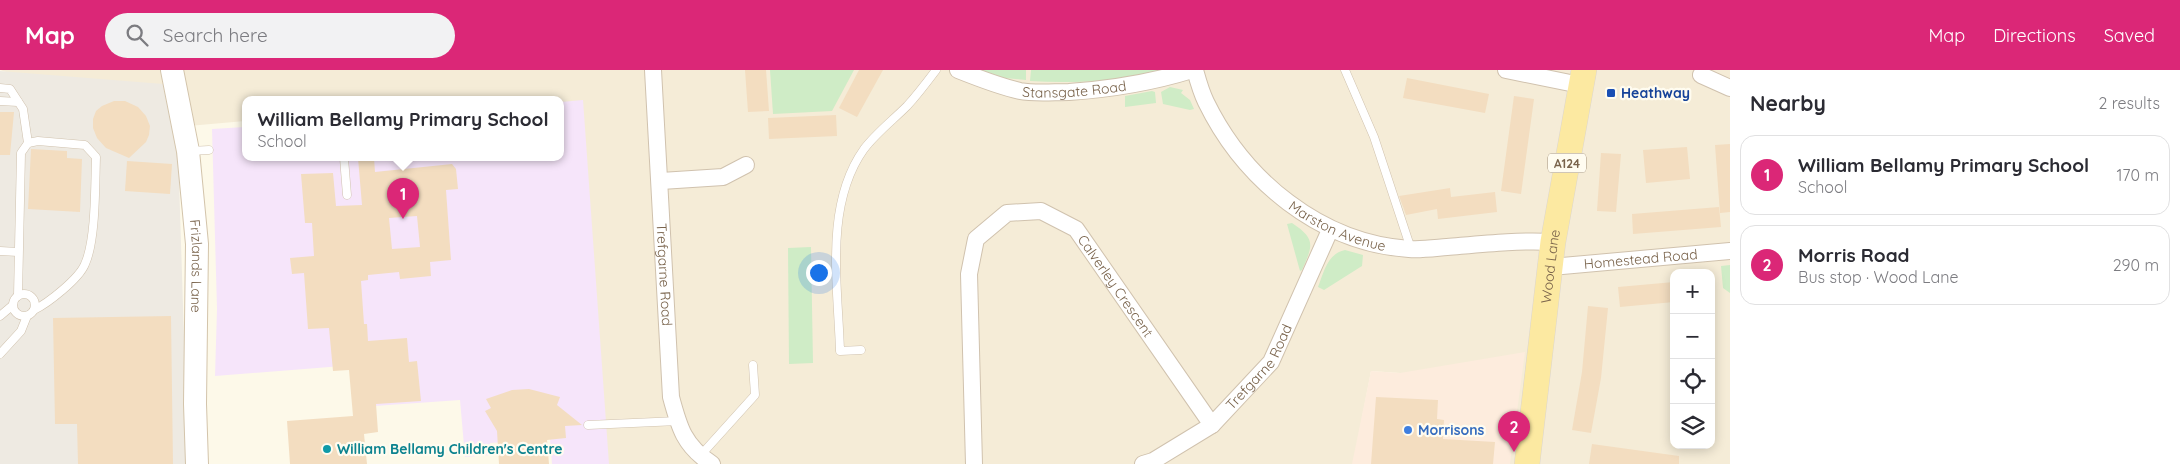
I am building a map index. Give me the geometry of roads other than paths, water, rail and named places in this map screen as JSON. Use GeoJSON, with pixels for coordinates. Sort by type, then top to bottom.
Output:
{"type":"FeatureCollection","features":[{"type":"Feature","properties":{"kind":"main road","name":"Wood Lane"},"geometry":{"type":"LineString","coordinates":[[1527,464],[1553,242],[1582,78]]}},
{"type":"Feature","properties":{"kind":"street","name":"Frizlands Lane"},"geometry":{"type":"LineString","coordinates":[[172,70],[199,151],[195,404],[197,464]]}},
{"type":"Feature","properties":{"kind":"street","name":"Trefgarne Road"},"geometry":{"type":"LineString","coordinates":[[653,70],[661,181],[671,396],[681,432],[706,460]]}},
{"type":"Feature","properties":{"kind":"street","name":"Stansgate Road"},"geometry":{"type":"LineString","coordinates":[[958,70],[994,84],[1021,91],[1052,92],[1111,89],[1155,81],[1194,70]]}},
{"type":"Feature","properties":{"kind":"street","name":"Marston Avenue"},"geometry":{"type":"LineString","coordinates":[[1194,70],[1209,108],[1221,130],[1241,159],[1269,187],[1330,230],[1369,242],[1411,249],[1530,241],[1553,242]]}},
{"type":"Feature","properties":{"kind":"street"},"geometry":{"type":"LineString","coordinates":[[1506,70],[1582,78]]}},
{"type":"Feature","properties":{"kind":"street"},"geometry":{"type":"LineString","coordinates":[[1701,75],[1730,88]]}},
{"type":"Feature","properties":{"kind":"street"},"geometry":{"type":"LineString","coordinates":[[661,181],[723,177],[746,165]]}},
{"type":"Feature","properties":{"kind":"street","name":"Calverley Crescent"},"geometry":{"type":"LineString","coordinates":[[974,464],[969,274],[976,239],[1007,213],[1041,212],[1076,229],[1212,425]]}},
{"type":"Feature","properties":{"kind":"street","name":"Trefgarne Road"},"geometry":{"type":"LineString","coordinates":[[1143,464],[1153,462],[1212,425],[1271,362],[1330,230]]}},
{"type":"Feature","properties":{"kind":"street","name":"Homestead Road"},"geometry":{"type":"LineString","coordinates":[[1551,267],[1730,251]]}},
{"type":"Feature","properties":{"kind":"lane"},"geometry":{"type":"LineString","coordinates":[[861,350],[840,351],[836,236],[840,203],[849,173],[865,148],[908,104],[936,70]]}},
{"type":"Feature","properties":{"kind":"lane"},"geometry":{"type":"LineString","coordinates":[[1345,70],[1374,137],[1411,249]]}},
{"type":"Feature","properties":{"kind":"lane"},"geometry":{"type":"LineString","coordinates":[[0,88],[10,89],[23,109],[28,143],[21,153],[18,296],[13,305],[0,316]]}},
{"type":"Feature","properties":{"kind":"lane"},"geometry":{"type":"LineString","coordinates":[[0,101],[18,102]]}},
{"type":"Feature","properties":{"kind":"lane"},"geometry":{"type":"LineString","coordinates":[[0,354],[21,331],[27,316],[43,305],[85,265],[93,218],[96,157],[85,145],[38,141],[28,143]]}},
{"type":"Feature","properties":{"kind":"lane"},"geometry":{"type":"LineString","coordinates":[[344,161],[347,195]]}},
{"type":"Feature","properties":{"kind":"lane"},"geometry":{"type":"LineString","coordinates":[[0,251],[18,252]]}},
{"type":"Feature","properties":{"kind":"lane"},"geometry":{"type":"LineString","coordinates":[[18,296],[26,294],[31,297],[35,302],[34,310]]}},
{"type":"Feature","properties":{"kind":"lane"},"geometry":{"type":"LineString","coordinates":[[13,305],[18,315],[27,316]]}},
{"type":"Feature","properties":{"kind":"lane"},"geometry":{"type":"LineString","coordinates":[[706,460],[755,395],[753,365]]}},
{"type":"Feature","properties":{"kind":"lane"},"geometry":{"type":"LineString","coordinates":[[588,425],[678,421]]}},
{"type":"Feature","properties":{"kind":"place","name":"Heathway"},"geometry":{"type":"Point","coordinates":[1611,93]}},
{"type":"Feature","properties":{"kind":"place","name":"William Bellamy Primary School"},"geometry":{"type":"Point","coordinates":[403,219]}},
{"type":"Feature","properties":{"kind":"place","name":"Morrisons"},"geometry":{"type":"Point","coordinates":[1408,430]}},
{"type":"Feature","properties":{"kind":"place","name":"William Bellamy Children's Centre"},"geometry":{"type":"Point","coordinates":[327,449]}},
{"type":"Feature","properties":{"kind":"place","name":"Morris Road"},"geometry":{"type":"Point","coordinates":[1514,452]}}]}
